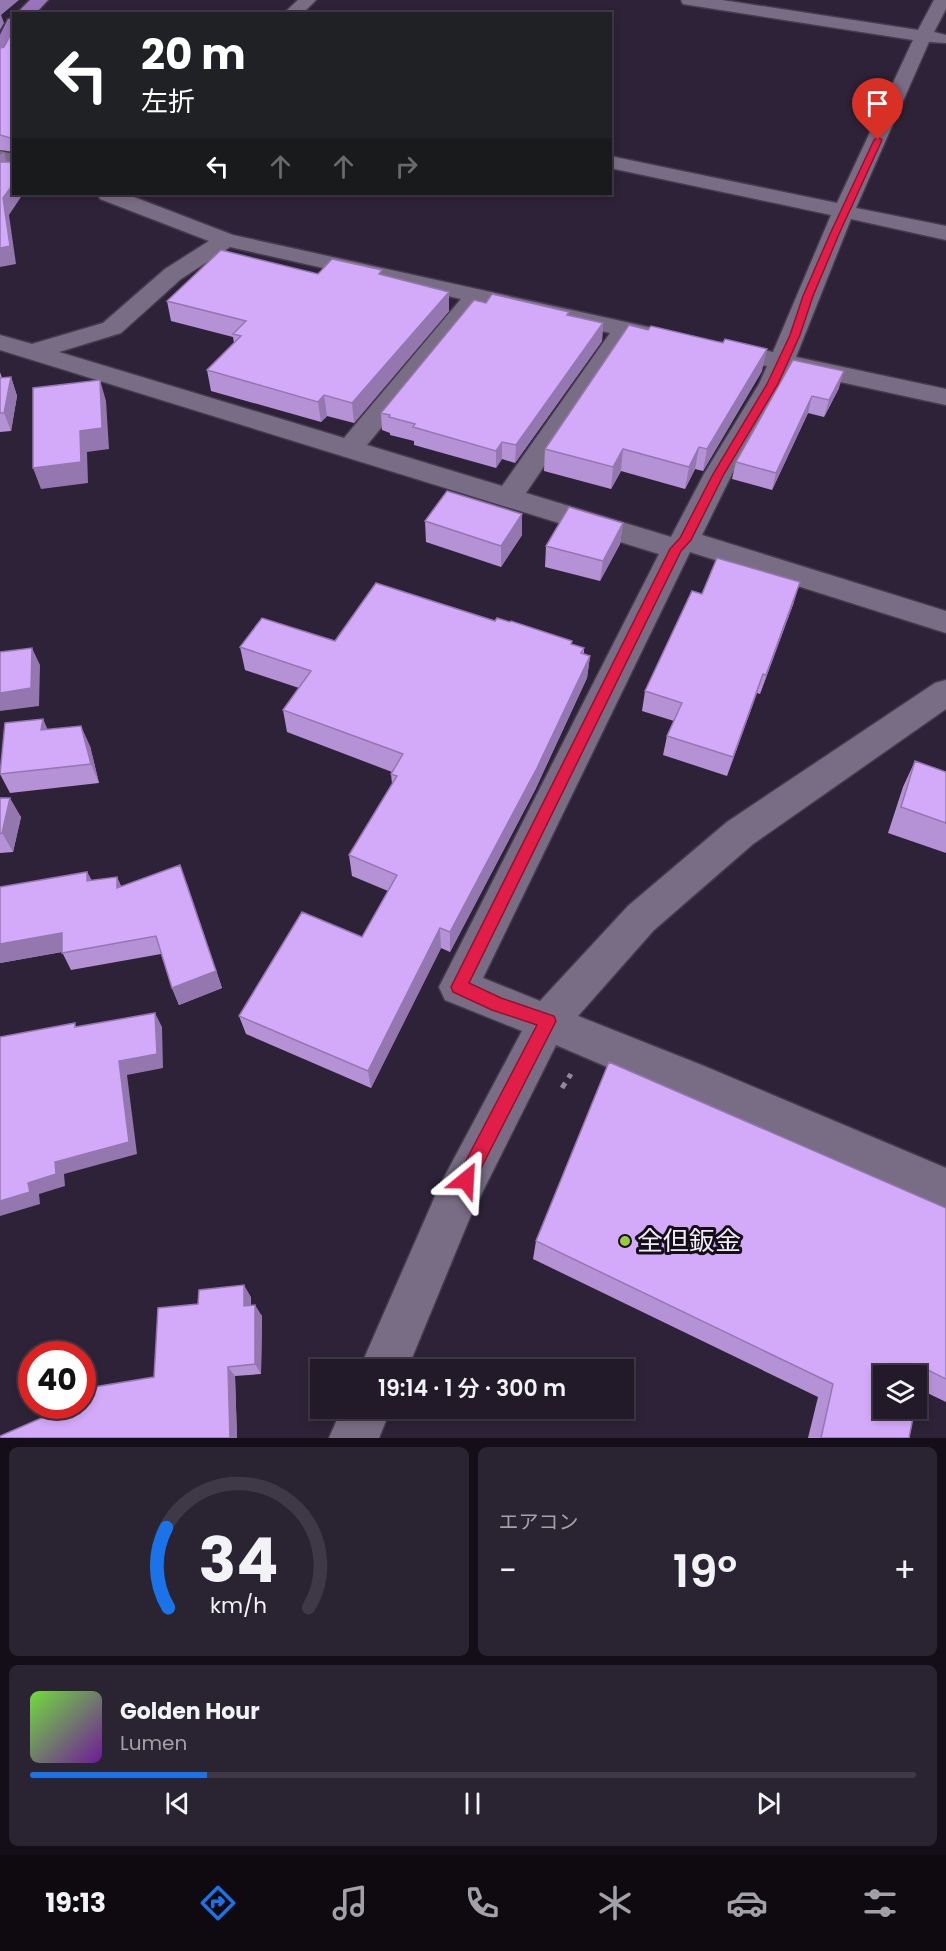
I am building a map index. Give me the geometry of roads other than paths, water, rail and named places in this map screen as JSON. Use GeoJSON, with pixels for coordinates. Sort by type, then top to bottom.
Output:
{"type":"FeatureCollection","features":[{"type":"Feature","properties":{"kind":"main road"},"geometry":{"type":"LineString","coordinates":[[26,12],[40,0]]}},
{"type":"Feature","properties":{"kind":"main road"},"geometry":{"type":"LineString","coordinates":[[0,56],[12,32]]}},
{"type":"Feature","properties":{"kind":"street"},"geometry":{"type":"LineString","coordinates":[[293,12],[308,0]]}},
{"type":"Feature","properties":{"kind":"street"},"geometry":{"type":"LineString","coordinates":[[689,0],[946,40]]}},
{"type":"Feature","properties":{"kind":"street"},"geometry":{"type":"LineString","coordinates":[[942,0],[905,72],[772,384],[718,474],[681,545],[459,987],[498,1004],[548,1021],[946,1190]]}},
{"type":"Feature","properties":{"kind":"street"},"geometry":{"type":"LineString","coordinates":[[612,162],[946,233]]}},
{"type":"Feature","properties":{"kind":"street"},"geometry":{"type":"LineString","coordinates":[[111,195],[226,240],[476,297],[946,397]]}},
{"type":"Feature","properties":{"kind":"street"},"geometry":{"type":"LineString","coordinates":[[32,352],[112,328],[173,274],[226,240]]}},
{"type":"Feature","properties":{"kind":"street"},"geometry":{"type":"LineString","coordinates":[[350,449],[476,297]]}},
{"type":"Feature","properties":{"kind":"street"},"geometry":{"type":"LineString","coordinates":[[508,498],[625,329]]}},
{"type":"Feature","properties":{"kind":"street"},"geometry":{"type":"LineString","coordinates":[[0,342],[508,498],[681,545],[946,622]]}},
{"type":"Feature","properties":{"kind":"street"},"geometry":{"type":"LineString","coordinates":[[388,1359],[455,1200],[548,1021],[641,918],[740,833],[946,692]]}},
{"type":"Feature","properties":{"kind":"street"},"geometry":{"type":"LineString","coordinates":[[354,1438],[362,1419]]}},
{"type":"Feature","properties":{"kind":"place","name":"全但鈑金"},"geometry":{"type":"Point","coordinates":[625,1241]}}]}
